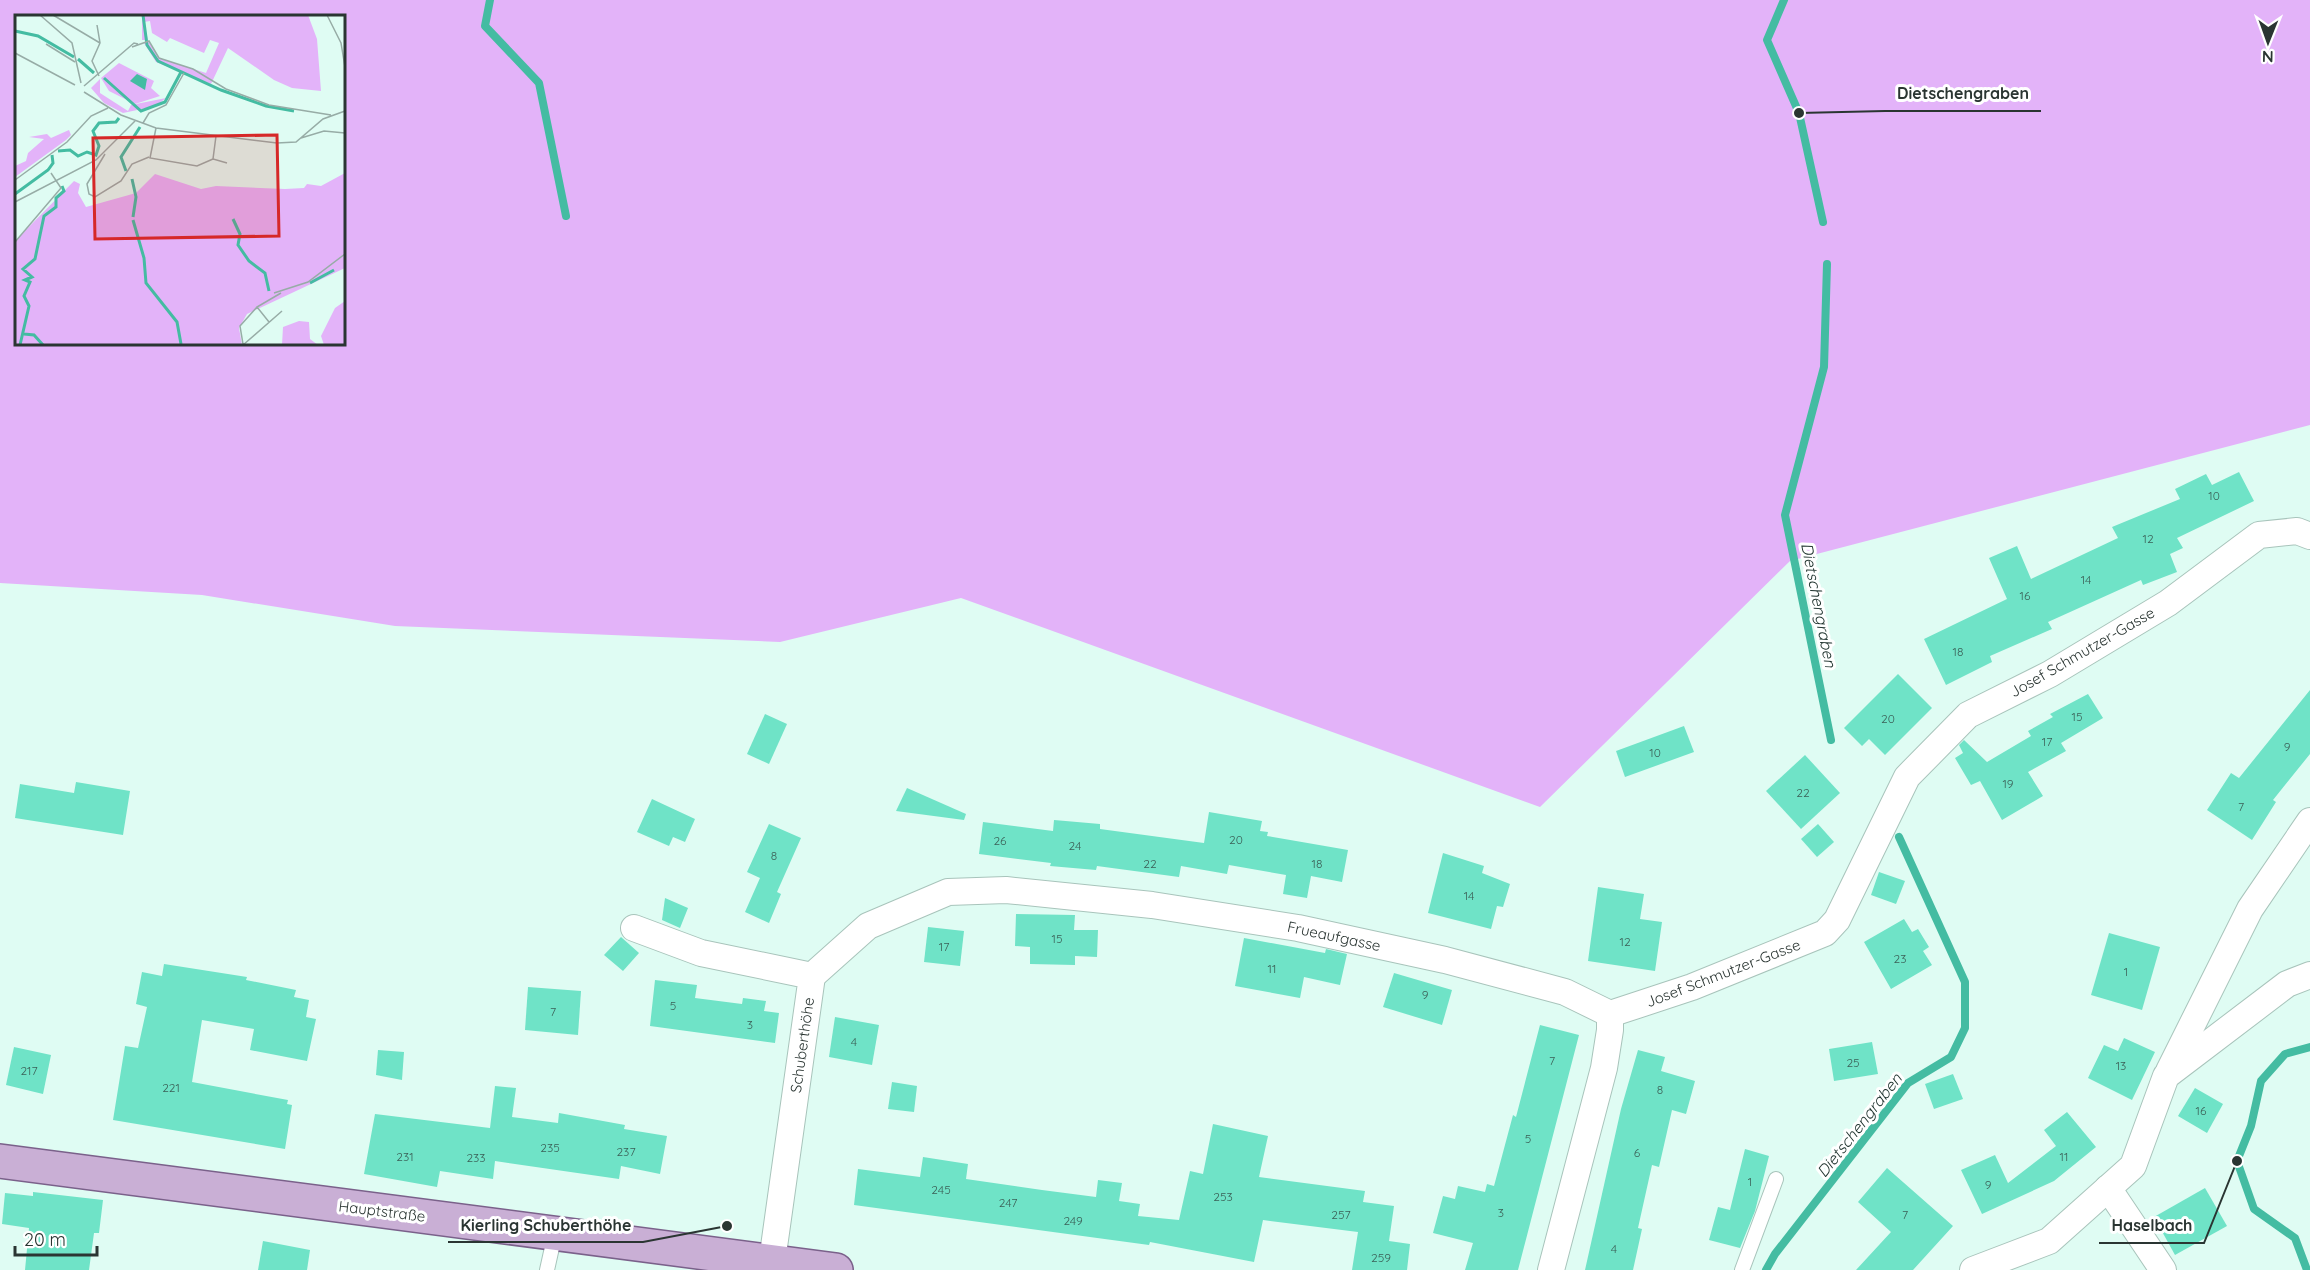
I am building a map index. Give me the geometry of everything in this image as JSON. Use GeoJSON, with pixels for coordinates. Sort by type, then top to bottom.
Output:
{"type":"FeatureCollection","features":[{"type":"Feature","properties":{"kind":"main road","name":"Hauptstraße"},"geometry":{"type":"LineString","coordinates":[[0,1161],[836,1270]]}},
{"type":"Feature","properties":{"kind":"street","name":"Josef Schmutzer-Gasse"},"geometry":{"type":"LineString","coordinates":[[1610,1014],[1692,987],[1825,933],[1837,920],[1907,777],[1968,715],[2050,674],[2168,603],[2259,536],[2297,531],[2310,536]]}},
{"type":"Feature","properties":{"kind":"street"},"geometry":{"type":"LineString","coordinates":[[1973,1270],[2049,1241],[2133,1166],[2166,1076],[2250,909],[2310,820]]}},
{"type":"Feature","properties":{"kind":"street","name":"Frueaufgasse"},"geometry":{"type":"LineString","coordinates":[[812,976],[868,926],[948,892],[1006,891],[1152,904],[1298,928],[1445,960],[1565,992],[1610,1014]]}},
{"type":"Feature","properties":{"kind":"street","name":"Schuberthöhe"},"geometry":{"type":"LineString","coordinates":[[634,928],[701,953],[812,976],[772,1262]]}},
{"type":"Feature","properties":{"kind":"street"},"geometry":{"type":"LineString","coordinates":[[2166,1076],[2287,984],[2310,975]]}},
{"type":"Feature","properties":{"kind":"street"},"geometry":{"type":"LineString","coordinates":[[1551,1270],[1604,1068],[1610,1014]]}},
{"type":"Feature","properties":{"kind":"street"},"geometry":{"type":"LineString","coordinates":[[2108,1188],[2163,1270]]}},
{"type":"Feature","properties":{"kind":"lane"},"geometry":{"type":"LineString","coordinates":[[1742,1270],[1776,1179]]}},
{"type":"Feature","properties":{"kind":"lane"},"geometry":{"type":"LineString","coordinates":[[547,1270],[555,1234]]}},
{"type":"Feature","properties":{"kind":"shaded area"},"geometry":{"type":"Polygon","coordinates":[[[0,0],[2310,0],[2310,425],[1790,561],[1540,807],[961,598],[780,642],[395,626],[202,595],[0,583],[0,0]]]}},
{"type":"Feature","properties":{"kind":"building"},"geometry":{"type":"Polygon","coordinates":[[[2239,472],[2254,501],[2177,538],[2183,548],[2170,554],[2177,572],[2143,585],[2141,580],[2048,622],[2052,629],[1990,656],[1992,662],[1946,685],[1924,639],[2007,599],[1989,558],[2017,546],[2031,579],[2118,538],[2112,527],[2180,499],[2175,489],[2206,474],[2212,485],[2239,472]]]}},
{"type":"Feature","properties":{"kind":"building"},"geometry":{"type":"Polygon","coordinates":[[[1898,674],[1932,708],[1885,755],[1869,739],[1862,746],[1844,728],[1898,674]]]}},
{"type":"Feature","properties":{"kind":"building"},"geometry":{"type":"Polygon","coordinates":[[[2310,690],[2310,754],[2273,800],[2276,802],[2252,840],[2207,810],[2231,773],[2239,778],[2310,690]]]}},
{"type":"Feature","properties":{"kind":"building"},"geometry":{"type":"Polygon","coordinates":[[[2088,694],[2103,718],[2061,743],[2066,751],[2028,772],[2043,796],[2002,820],[1980,781],[1971,785],[1955,758],[1963,753],[1959,745],[1964,740],[1987,762],[2031,736],[2028,731],[2053,717],[2050,714],[2088,694]]]}},
{"type":"Feature","properties":{"kind":"building"},"geometry":{"type":"Polygon","coordinates":[[[765,714],[787,724],[769,764],[747,754],[765,714]]]}},
{"type":"Feature","properties":{"kind":"building"},"geometry":{"type":"Polygon","coordinates":[[[1684,726],[1694,752],[1625,777],[1616,751],[1684,726]]]}},
{"type":"Feature","properties":{"kind":"building"},"geometry":{"type":"Polygon","coordinates":[[[1805,755],[1840,793],[1801,829],[1766,791],[1805,755]]]}},
{"type":"Feature","properties":{"kind":"building"},"geometry":{"type":"Polygon","coordinates":[[[76,782],[130,791],[123,835],[15,818],[20,784],[74,793],[76,782]]]}},
{"type":"Feature","properties":{"kind":"building"},"geometry":{"type":"Polygon","coordinates":[[[907,788],[966,814],[964,820],[896,811],[907,788]]]}},
{"type":"Feature","properties":{"kind":"building"},"geometry":{"type":"Polygon","coordinates":[[[652,799],[695,819],[685,842],[673,837],[669,846],[637,832],[652,799]]]}},
{"type":"Feature","properties":{"kind":"building"},"geometry":{"type":"Polygon","coordinates":[[[1209,812],[1262,821],[1260,831],[1268,832],[1267,836],[1348,850],[1342,882],[1311,876],[1307,898],[1283,894],[1286,875],[1229,865],[1227,874],[1181,866],[1179,877],[1097,866],[1096,870],[1050,866],[1051,863],[979,854],[983,822],[1053,831],[1054,820],[1100,824],[1100,829],[1204,843],[1209,812]]]}},
{"type":"Feature","properties":{"kind":"building"},"geometry":{"type":"Polygon","coordinates":[[[769,824],[801,838],[777,892],[781,894],[769,923],[745,912],[760,878],[747,872],[769,824]]]}},
{"type":"Feature","properties":{"kind":"building"},"geometry":{"type":"Polygon","coordinates":[[[1818,824],[1834,842],[1817,857],[1801,839],[1818,824]]]}},
{"type":"Feature","properties":{"kind":"building"},"geometry":{"type":"Polygon","coordinates":[[[1443,853],[1484,866],[1482,873],[1510,884],[1503,907],[1497,906],[1491,929],[1428,913],[1443,853]]]}},
{"type":"Feature","properties":{"kind":"building"},"geometry":{"type":"Polygon","coordinates":[[[1879,872],[1905,881],[1896,904],[1871,895],[1879,872]]]}},
{"type":"Feature","properties":{"kind":"building"},"geometry":{"type":"Polygon","coordinates":[[[1598,887],[1644,894],[1640,919],[1662,922],[1655,971],[1588,961],[1598,887]]]}},
{"type":"Feature","properties":{"kind":"building"},"geometry":{"type":"Polygon","coordinates":[[[665,898],[688,908],[680,928],[662,920],[665,898]]]}},
{"type":"Feature","properties":{"kind":"building"},"geometry":{"type":"Polygon","coordinates":[[[1016,914],[1075,915],[1074,930],[1098,930],[1097,957],[1075,956],[1075,965],[1030,964],[1030,947],[1015,946],[1016,914]]]}},
{"type":"Feature","properties":{"kind":"building"},"geometry":{"type":"Polygon","coordinates":[[[1904,919],[1912,932],[1918,929],[1929,947],[1923,951],[1932,965],[1891,989],[1864,942],[1904,919]]]}},
{"type":"Feature","properties":{"kind":"building"},"geometry":{"type":"Polygon","coordinates":[[[928,927],[964,931],[960,966],[924,962],[928,927]]]}},
{"type":"Feature","properties":{"kind":"building"},"geometry":{"type":"Polygon","coordinates":[[[2109,933],[2160,947],[2142,1010],[2091,995],[2109,933]]]}},
{"type":"Feature","properties":{"kind":"building"},"geometry":{"type":"Polygon","coordinates":[[[621,937],[639,953],[623,971],[604,955],[621,937]]]}},
{"type":"Feature","properties":{"kind":"building"},"geometry":{"type":"Polygon","coordinates":[[[1244,938],[1325,953],[1326,949],[1347,954],[1340,985],[1304,977],[1300,998],[1235,986],[1244,938]]]}},
{"type":"Feature","properties":{"kind":"building"},"geometry":{"type":"Polygon","coordinates":[[[164,964],[247,977],[246,980],[296,990],[294,997],[309,1000],[306,1017],[316,1019],[307,1061],[250,1050],[254,1029],[202,1020],[192,1082],[288,1100],[287,1104],[292,1105],[285,1149],[113,1120],[125,1046],[138,1048],[147,1007],[136,1004],[142,972],[162,976],[164,964]]]}},
{"type":"Feature","properties":{"kind":"building"},"geometry":{"type":"Polygon","coordinates":[[[1394,973],[1452,990],[1442,1025],[1383,1007],[1394,973]]]}},
{"type":"Feature","properties":{"kind":"building"},"geometry":{"type":"Polygon","coordinates":[[[655,980],[697,985],[695,998],[742,1004],[743,998],[766,1001],[764,1011],[779,1013],[775,1043],[650,1026],[655,980]]]}},
{"type":"Feature","properties":{"kind":"building"},"geometry":{"type":"Polygon","coordinates":[[[528,987],[581,991],[578,1035],[525,1030],[528,987]]]}},
{"type":"Feature","properties":{"kind":"building"},"geometry":{"type":"Polygon","coordinates":[[[835,1017],[879,1025],[872,1065],[829,1057],[835,1017]]]}},
{"type":"Feature","properties":{"kind":"building"},"geometry":{"type":"Polygon","coordinates":[[[1540,1025],[1579,1035],[1518,1270],[1465,1270],[1473,1243],[1433,1233],[1443,1196],[1455,1199],[1458,1186],[1485,1192],[1487,1184],[1494,1186],[1513,1115],[1516,1117],[1540,1025]]]}},
{"type":"Feature","properties":{"kind":"building"},"geometry":{"type":"Polygon","coordinates":[[[2124,1038],[2155,1052],[2132,1100],[2088,1078],[2104,1045],[2118,1051],[2124,1038]]]}},
{"type":"Feature","properties":{"kind":"building"},"geometry":{"type":"Polygon","coordinates":[[[1872,1042],[1878,1074],[1834,1081],[1829,1049],[1872,1042]]]}},
{"type":"Feature","properties":{"kind":"building"},"geometry":{"type":"Polygon","coordinates":[[[14,1047],[51,1055],[43,1094],[6,1085],[14,1047]]]}},
{"type":"Feature","properties":{"kind":"building"},"geometry":{"type":"Polygon","coordinates":[[[378,1050],[404,1052],[402,1080],[376,1075],[378,1050]]]}},
{"type":"Feature","properties":{"kind":"building"},"geometry":{"type":"Polygon","coordinates":[[[1638,1050],[1665,1057],[1661,1071],[1695,1081],[1686,1114],[1672,1110],[1659,1167],[1652,1165],[1638,1228],[1642,1229],[1633,1270],[1585,1270],[1621,1109],[1638,1050]]]}},
{"type":"Feature","properties":{"kind":"building"},"geometry":{"type":"Polygon","coordinates":[[[1953,1074],[1963,1099],[1934,1109],[1925,1084],[1953,1074]]]}},
{"type":"Feature","properties":{"kind":"building"},"geometry":{"type":"Polygon","coordinates":[[[892,1082],[917,1086],[914,1112],[888,1109],[892,1082]]]}},
{"type":"Feature","properties":{"kind":"building"},"geometry":{"type":"Polygon","coordinates":[[[495,1086],[516,1088],[512,1117],[558,1123],[559,1113],[625,1125],[624,1129],[667,1136],[660,1174],[621,1166],[619,1179],[495,1161],[493,1179],[440,1171],[437,1187],[364,1174],[375,1114],[490,1128],[495,1086]]]}},
{"type":"Feature","properties":{"kind":"building"},"geometry":{"type":"Polygon","coordinates":[[[2195,1088],[2223,1104],[2207,1133],[2178,1116],[2195,1088]]]}},
{"type":"Feature","properties":{"kind":"building"},"geometry":{"type":"Polygon","coordinates":[[[2067,1112],[2096,1147],[2054,1181],[1982,1214],[1961,1170],[1995,1155],[2008,1183],[2056,1146],[2044,1130],[2067,1112]]]}},
{"type":"Feature","properties":{"kind":"building"},"geometry":{"type":"Polygon","coordinates":[[[1213,1124],[1268,1136],[1259,1177],[1365,1191],[1363,1202],[1394,1206],[1389,1241],[1410,1244],[1407,1270],[1352,1270],[1358,1232],[1263,1220],[1254,1262],[1150,1242],[1149,1245],[854,1205],[858,1169],[920,1177],[923,1157],[968,1164],[966,1179],[1042,1190],[1096,1197],[1098,1180],[1122,1183],[1119,1201],[1140,1204],[1138,1216],[1179,1220],[1190,1171],[1203,1174],[1213,1124]]]}},
{"type":"Feature","properties":{"kind":"building"},"geometry":{"type":"Polygon","coordinates":[[[1745,1149],[1769,1156],[1755,1211],[1740,1248],[1709,1240],[1718,1207],[1730,1210],[1745,1149]]]}},
{"type":"Feature","properties":{"kind":"building"},"geometry":{"type":"Polygon","coordinates":[[[1887,1168],[1953,1226],[1913,1270],[1856,1270],[1891,1232],[1858,1202],[1887,1168]]]}},
{"type":"Feature","properties":{"kind":"building"},"geometry":{"type":"Polygon","coordinates":[[[2205,1188],[2227,1226],[2175,1255],[2154,1217],[2205,1188]]]}},
{"type":"Feature","properties":{"kind":"building"},"geometry":{"type":"Polygon","coordinates":[[[33,1192],[103,1200],[99,1233],[94,1233],[89,1270],[25,1270],[29,1228],[2,1224],[5,1193],[33,1196],[33,1192]]]}},
{"type":"Feature","properties":{"kind":"building"},"geometry":{"type":"Polygon","coordinates":[[[263,1241],[310,1250],[307,1270],[258,1270],[263,1241]]]}},
{"type":"Feature","properties":{"kind":"waterway","name":"Dietschengraben"},"geometry":{"type":"LineString","coordinates":[[490,0],[485,26],[539,83],[566,216]]}},
{"type":"Feature","properties":{"kind":"waterway","name":"Dietschengraben"},"geometry":{"type":"LineString","coordinates":[[1784,0],[1767,40],[1799,113],[1823,222]]}},
{"type":"Feature","properties":{"kind":"waterway","name":"Dietschengraben"},"geometry":{"type":"LineString","coordinates":[[1827,264],[1824,367],[1785,515],[1831,740]]}},
{"type":"Feature","properties":{"kind":"waterway","name":"Dietschengraben"},"geometry":{"type":"LineString","coordinates":[[1766,1270],[1775,1254],[1908,1083],[1951,1057],[1965,1028],[1965,982],[1899,837]]}},
{"type":"Feature","properties":{"kind":"waterway"},"geometry":{"type":"LineString","coordinates":[[2307,1270],[2295,1238],[2254,1209],[2237,1161],[2251,1126],[2261,1081],[2285,1054],[2310,1047]]}},
{"type":"Feature","properties":{"kind":"place","name":"Dietschengraben"},"geometry":{"type":"Point","coordinates":[1799,113]}},
{"type":"Feature","properties":{"kind":"place","name":"Haselbach"},"geometry":{"type":"Point","coordinates":[2237,1161]}},
{"type":"Feature","properties":{"kind":"place","name":"Kierling Schuberthöhe"},"geometry":{"type":"Point","coordinates":[727,1226]}}]}
